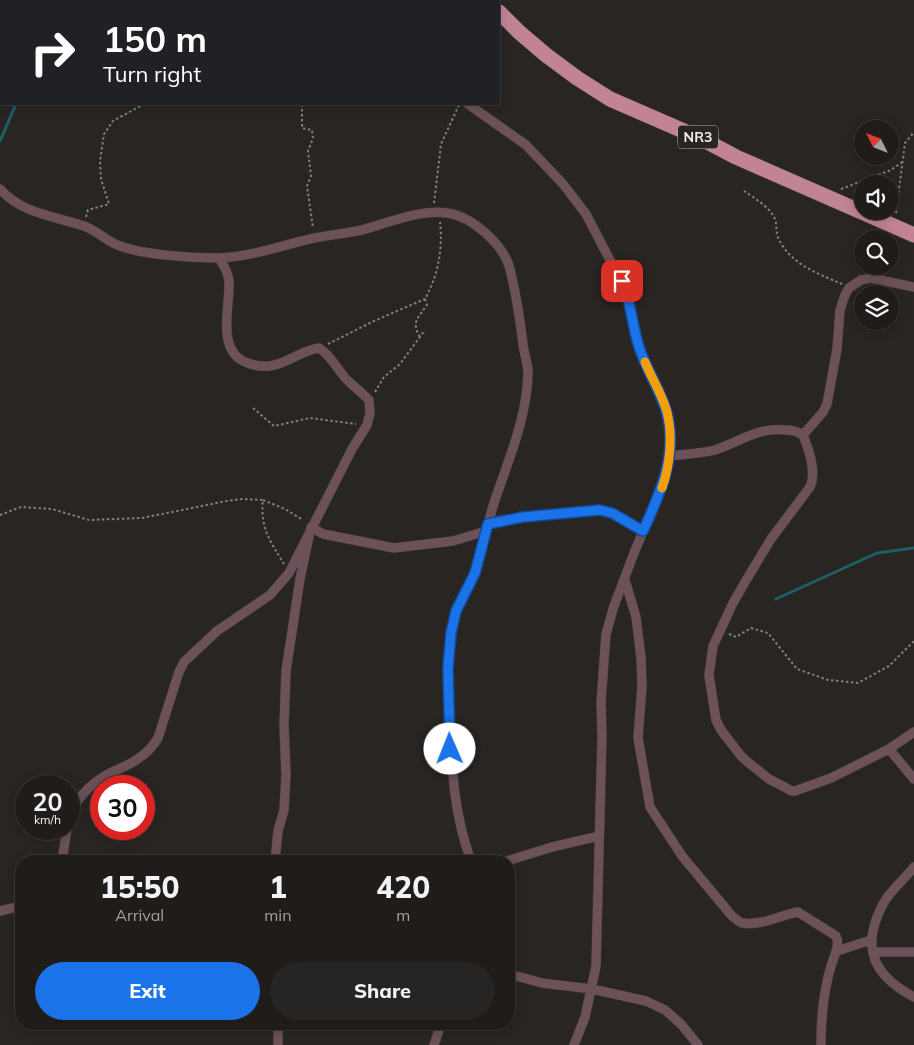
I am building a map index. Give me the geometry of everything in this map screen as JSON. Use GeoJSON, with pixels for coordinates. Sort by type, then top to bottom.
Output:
{"type":"FeatureCollection","features":[{"type":"Feature","properties":{"kind":"highway","name":"NR3"},"geometry":{"type":"LineString","coordinates":[[500,13],[546,55],[577,78],[610,98],[702,139],[736,157],[914,235]]}},
{"type":"Feature","properties":{"kind":"street"},"geometry":{"type":"LineString","coordinates":[[469,105],[526,145],[563,184],[586,214],[627,293],[639,348],[666,412],[670,429],[666,477],[643,531],[608,624],[601,702],[602,736],[596,966],[585,1018],[574,1045]]}},
{"type":"Feature","properties":{"kind":"street"},"geometry":{"type":"LineString","coordinates":[[0,189],[8,198],[26,208],[52,218],[85,226],[97,231],[118,246],[164,254],[219,258],[247,255],[315,238],[346,234],[412,216],[437,212],[450,213],[468,220],[496,243],[509,265],[528,368],[520,424],[487,527],[475,573],[456,611],[451,633],[448,658],[450,749],[454,798],[459,824],[469,855]]}},
{"type":"Feature","properties":{"kind":"street"},"geometry":{"type":"LineString","coordinates":[[80,799],[106,775],[139,758],[151,748],[158,738],[178,672],[184,662],[216,631],[270,595],[289,572],[352,449],[367,425],[370,413],[369,400],[348,381],[329,355],[319,348],[300,353],[281,364],[270,366],[257,366],[238,358],[230,350],[227,316],[229,282],[227,271],[219,258]]}},
{"type":"Feature","properties":{"kind":"street"},"geometry":{"type":"LineString","coordinates":[[803,435],[823,412],[827,404],[837,348],[840,310],[849,288],[861,280],[871,278],[914,287]]}},
{"type":"Feature","properties":{"kind":"street"},"geometry":{"type":"LineString","coordinates":[[669,456],[715,450],[767,430],[796,431],[803,435],[812,467],[812,484],[771,539],[743,586],[713,646],[709,670],[716,720],[721,730],[741,756],[769,779],[788,790],[796,791],[831,778],[889,749],[914,732]]}},
{"type":"Feature","properties":{"kind":"street"},"geometry":{"type":"LineString","coordinates":[[312,527],[323,534],[394,548],[453,542],[487,527],[523,517],[600,510],[612,513],[643,531]]}},
{"type":"Feature","properties":{"kind":"street"},"geometry":{"type":"LineString","coordinates":[[275,855],[278,831],[284,810],[286,671],[296,605],[312,527]]}},
{"type":"Feature","properties":{"kind":"street"},"geometry":{"type":"LineString","coordinates":[[625,580],[636,616],[641,658],[642,686],[638,738],[650,807],[682,856],[732,916],[741,923],[767,921],[798,912],[836,936],[838,941],[825,991],[821,1024],[821,1045]]}},
{"type":"Feature","properties":{"kind":"street"},"geometry":{"type":"LineString","coordinates":[[889,749],[914,779]]}},
{"type":"Feature","properties":{"kind":"street"},"geometry":{"type":"LineString","coordinates":[[515,859],[552,847],[599,836]]}},
{"type":"Feature","properties":{"kind":"street"},"geometry":{"type":"LineString","coordinates":[[63,855],[65,840]]}},
{"type":"Feature","properties":{"kind":"street"},"geometry":{"type":"LineString","coordinates":[[914,867],[887,898],[874,925],[871,940],[876,964],[884,976],[898,989],[914,997]]}},
{"type":"Feature","properties":{"kind":"street"},"geometry":{"type":"LineString","coordinates":[[0,911],[15,907]]}},
{"type":"Feature","properties":{"kind":"street"},"geometry":{"type":"LineString","coordinates":[[836,951],[871,940]]}},
{"type":"Feature","properties":{"kind":"street"},"geometry":{"type":"LineString","coordinates":[[873,952],[914,952]]}},
{"type":"Feature","properties":{"kind":"street"},"geometry":{"type":"LineString","coordinates":[[515,976],[542,983],[592,989],[656,1004],[681,1024],[698,1045]]}},
{"type":"Feature","properties":{"kind":"street"},"geometry":{"type":"LineString","coordinates":[[278,1030],[278,1045]]}},
{"type":"Feature","properties":{"kind":"street"},"geometry":{"type":"LineString","coordinates":[[434,1045],[439,1030]]}},
{"type":"Feature","properties":{"kind":"path"},"geometry":{"type":"LineString","coordinates":[[85,226],[88,210],[109,204],[101,179],[100,161],[104,134],[114,121],[142,105]]}},
{"type":"Feature","properties":{"kind":"path"},"geometry":{"type":"LineString","coordinates":[[302,105],[302,128],[312,130],[313,138],[308,151],[311,176],[307,186],[315,238]]}},
{"type":"Feature","properties":{"kind":"path"},"geometry":{"type":"LineString","coordinates":[[420,337],[415,329],[416,321],[427,305],[425,299],[437,270],[440,254],[441,234],[434,199],[441,144],[460,105]]}},
{"type":"Feature","properties":{"kind":"path"},"geometry":{"type":"LineString","coordinates":[[894,226],[905,143],[914,132]]}},
{"type":"Feature","properties":{"kind":"path"},"geometry":{"type":"LineString","coordinates":[[831,198],[838,190],[891,170],[902,162]]}},
{"type":"Feature","properties":{"kind":"path"},"geometry":{"type":"LineString","coordinates":[[744,191],[760,201],[775,218],[776,233],[782,247],[812,272],[849,288]]}},
{"type":"Feature","properties":{"kind":"path"},"geometry":{"type":"LineString","coordinates":[[319,348],[425,299]]}},
{"type":"Feature","properties":{"kind":"path"},"geometry":{"type":"LineString","coordinates":[[369,400],[384,377],[400,364],[425,330]]}},
{"type":"Feature","properties":{"kind":"path"},"geometry":{"type":"LineString","coordinates":[[253,408],[274,426],[310,418],[367,425]]}},
{"type":"Feature","properties":{"kind":"path"},"geometry":{"type":"LineString","coordinates":[[0,515],[21,507],[52,510],[89,520],[142,518],[242,499],[263,500],[299,517],[312,527]]}},
{"type":"Feature","properties":{"kind":"path"},"geometry":{"type":"LineString","coordinates":[[263,500],[262,515],[266,536],[289,572]]}},
{"type":"Feature","properties":{"kind":"path"},"geometry":{"type":"LineString","coordinates":[[720,631],[736,637],[751,628],[768,633],[797,668],[828,680],[858,683],[889,666],[914,641]]}},
{"type":"Feature","properties":{"kind":"waterway"},"geometry":{"type":"LineString","coordinates":[[0,141],[16,105]]}},
{"type":"Feature","properties":{"kind":"waterway"},"geometry":{"type":"LineString","coordinates":[[776,599],[877,553],[914,548]]}},
{"type":"Feature","properties":{"kind":"slow traffic"},"geometry":{"type":"LineString","coordinates":[[645,362],[660,393],[670,429],[669,456],[666,477],[662,488]]}},
{"type":"Feature","properties":{"kind":"route"},"geometry":{"type":"LineString","coordinates":[[450,749],[448,668],[451,633],[456,611],[475,573],[488,524],[523,517],[600,510],[608,511],[643,531],[660,494],[666,477],[670,429],[660,393],[639,348],[627,293],[622,281]]}}]}
